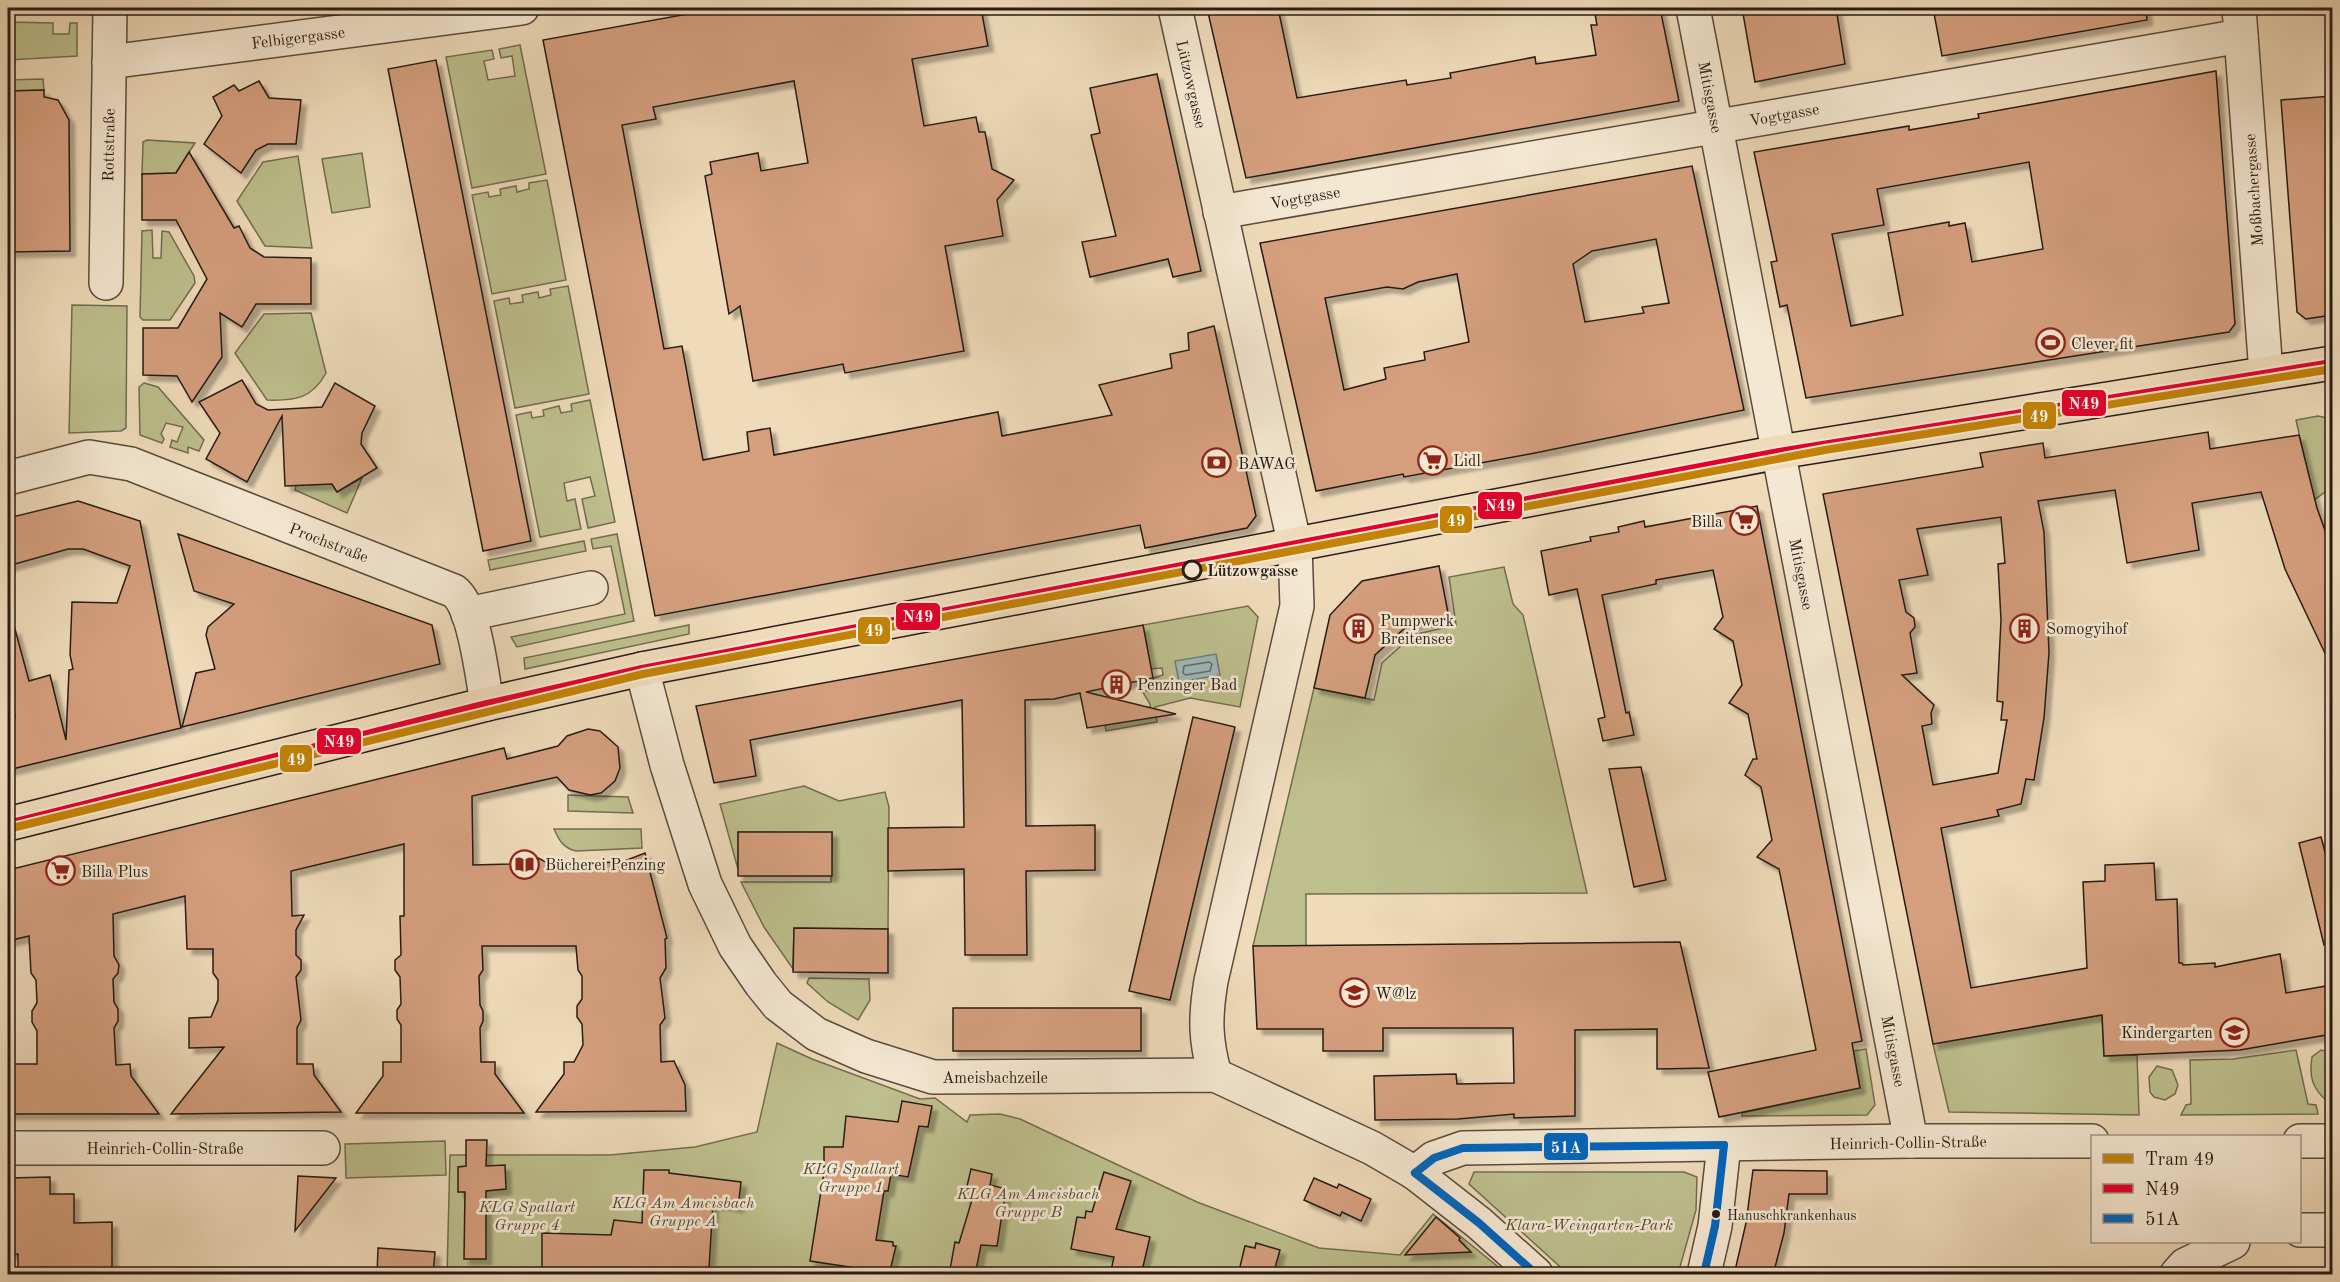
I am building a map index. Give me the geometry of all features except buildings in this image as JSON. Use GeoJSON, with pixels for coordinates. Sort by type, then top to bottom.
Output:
{"type":"FeatureCollection","features":[{"type":"Feature","properties":{"kind":"main road"},"geometry":{"type":"LineString","coordinates":[[8,824],[487,704],[642,669],[1779,452],[2332,363]]}},
{"type":"Feature","properties":{"kind":"street","name":"Rottstraße"},"geometry":{"type":"LineString","coordinates":[[106,283],[110,8]]}},
{"type":"Feature","properties":{"kind":"street","name":"Lützowgasse"},"geometry":{"type":"LineString","coordinates":[[1175,8],[1294,546],[1297,606],[1206,1011],[1206,1044],[1215,1075]]}},
{"type":"Feature","properties":{"kind":"street","name":"Mitisgasse"},"geometry":{"type":"LineString","coordinates":[[1693,8],[1911,1141]]}},
{"type":"Feature","properties":{"kind":"street","name":"Felbigergasse"},"geometry":{"type":"LineString","coordinates":[[110,62],[504,9]]}},
{"type":"Feature","properties":{"kind":"street","name":"Vogtgasse"},"geometry":{"type":"LineString","coordinates":[[1220,212],[1717,125],[2240,22]]}},
{"type":"Feature","properties":{"kind":"street","name":"Moßbachergasse"},"geometry":{"type":"LineString","coordinates":[[2240,22],[2266,373]]}},
{"type":"Feature","properties":{"kind":"street","name":"Prochstraße"},"geometry":{"type":"LineString","coordinates":[[8,478],[90,458],[131,464],[461,603]]}},
{"type":"Feature","properties":{"kind":"street"},"geometry":{"type":"LineString","coordinates":[[487,704],[461,603],[591,588]]}},
{"type":"Feature","properties":{"kind":"street","name":"Ameisbachzeile"},"geometry":{"type":"LineString","coordinates":[[642,669],[667,765],[705,884],[735,946],[778,1005],[816,1034],[866,1056],[933,1077],[1215,1075],[1372,1148],[1415,1173],[1479,1223],[1536,1275]]}},
{"type":"Feature","properties":{"kind":"street","name":"Heinrich-Collin-Straße"},"geometry":{"type":"LineString","coordinates":[[1415,1173],[1434,1158],[1463,1148],[1911,1141],[2091,1141]]}},
{"type":"Feature","properties":{"kind":"street"},"geometry":{"type":"LineString","coordinates":[[2301,1141],[2332,1141]]}},
{"type":"Feature","properties":{"kind":"street"},"geometry":{"type":"LineString","coordinates":[[1706,1274],[1724,1145]]}},
{"type":"Feature","properties":{"kind":"street","name":"Heinrich-Collin-Straße"},"geometry":{"type":"LineString","coordinates":[[8,1148],[323,1148]]}},
{"type":"Feature","properties":{"kind":"street"},"geometry":{"type":"LineString","coordinates":[[2301,1230],[2332,1230]]}},
{"type":"Feature","properties":{"kind":"street"},"geometry":{"type":"LineString","coordinates":[[2177,1275],[2185,1265],[2232,1243]]}},
{"type":"Feature","properties":{"kind":"green space"},"geometry":{"type":"Polygon","coordinates":[[[8,22],[53,23],[53,34],[69,34],[70,23],[77,23],[77,56],[8,60],[8,22]]]}},
{"type":"Feature","properties":{"kind":"green space"},"geometry":{"type":"Polygon","coordinates":[[[520,45],[546,174],[472,188],[446,57],[492,50],[494,59],[484,61],[488,80],[515,76],[512,56],[501,58],[499,49],[520,45]]]}},
{"type":"Feature","properties":{"kind":"green space"},"geometry":{"type":"Polygon","coordinates":[[[43,79],[44,90],[8,91],[8,80],[43,79]]]}},
{"type":"Feature","properties":{"kind":"green space"},"geometry":{"type":"Polygon","coordinates":[[[147,140],[195,143],[176,173],[142,174],[143,142],[147,140]]]}},
{"type":"Feature","properties":{"kind":"green space"},"geometry":{"type":"Polygon","coordinates":[[[362,153],[370,207],[332,213],[322,159],[362,153]]]}},
{"type":"Feature","properties":{"kind":"green space"},"geometry":{"type":"Polygon","coordinates":[[[298,156],[312,248],[265,246],[237,201],[263,162],[298,156]]]}},
{"type":"Feature","properties":{"kind":"green space"},"geometry":{"type":"Polygon","coordinates":[[[547,180],[566,280],[492,294],[472,195],[488,192],[489,197],[501,195],[500,189],[516,186],[517,192],[529,189],[529,183],[547,180]]]}},
{"type":"Feature","properties":{"kind":"green space"},"geometry":{"type":"Polygon","coordinates":[[[152,230],[153,258],[161,258],[162,231],[169,232],[194,276],[195,283],[170,320],[143,320],[140,317],[142,231],[152,230]]]}},
{"type":"Feature","properties":{"kind":"green space"},"geometry":{"type":"Polygon","coordinates":[[[568,286],[589,394],[515,408],[494,301],[509,298],[510,304],[523,302],[522,295],[538,292],[539,298],[551,295],[550,289],[568,286]]]}},
{"type":"Feature","properties":{"kind":"green space"},"geometry":{"type":"Polygon","coordinates":[[[72,305],[127,306],[126,428],[121,431],[69,433],[72,305]]]}},
{"type":"Feature","properties":{"kind":"green space"},"geometry":{"type":"Polygon","coordinates":[[[311,313],[326,373],[315,388],[301,397],[267,400],[235,353],[264,314],[311,313]]]}},
{"type":"Feature","properties":{"kind":"green space"},"geometry":{"type":"Polygon","coordinates":[[[144,383],[158,387],[204,440],[199,451],[188,447],[188,453],[170,447],[172,440],[177,442],[183,427],[166,423],[161,434],[164,439],[162,443],[140,435],[139,387],[144,383]]]}},
{"type":"Feature","properties":{"kind":"green space"},"geometry":{"type":"Polygon","coordinates":[[[590,400],[615,522],[588,528],[582,499],[595,496],[590,477],[564,483],[567,501],[575,499],[581,529],[540,537],[516,415],[531,412],[532,418],[544,416],[543,410],[559,406],[561,413],[572,411],[571,404],[590,400]]]}},
{"type":"Feature","properties":{"kind":"green space"},"geometry":{"type":"Polygon","coordinates":[[[2318,416],[2327,418],[2332,443],[2332,487],[2314,500],[2296,420],[2318,416]]]}},
{"type":"Feature","properties":{"kind":"green space"},"geometry":{"type":"Polygon","coordinates":[[[362,478],[347,513],[295,490],[296,485],[332,484],[337,492],[362,478]]]}},
{"type":"Feature","properties":{"kind":"green space"},"geometry":{"type":"Polygon","coordinates":[[[617,534],[634,621],[517,647],[511,637],[625,614],[611,546],[593,549],[591,539],[617,534]]]}},
{"type":"Feature","properties":{"kind":"green space"},"geometry":{"type":"Polygon","coordinates":[[[584,541],[586,551],[490,570],[488,560],[584,541]]]}},
{"type":"Feature","properties":{"kind":"green space"},"geometry":{"type":"Polygon","coordinates":[[[1504,567],[1513,604],[1523,615],[1587,893],[1306,894],[1306,946],[1253,946],[1314,688],[1374,700],[1382,663],[1413,635],[1456,625],[1449,577],[1504,567]]]}},
{"type":"Feature","properties":{"kind":"green space"},"geometry":{"type":"Polygon","coordinates":[[[1248,606],[1258,617],[1240,707],[1190,698],[1155,707],[1157,722],[1106,731],[1105,725],[1151,717],[1150,704],[1142,691],[1154,690],[1153,678],[1163,675],[1162,668],[1151,669],[1143,625],[1248,606]]]}},
{"type":"Feature","properties":{"kind":"green space"},"geometry":{"type":"Polygon","coordinates":[[[689,625],[689,634],[525,669],[524,658],[689,625]]]}},
{"type":"Feature","properties":{"kind":"green space"},"geometry":{"type":"Polygon","coordinates":[[[804,786],[839,801],[885,792],[889,807],[888,929],[794,928],[793,969],[764,927],[741,882],[831,882],[832,833],[738,832],[738,869],[720,804],[804,786]]]}},
{"type":"Feature","properties":{"kind":"green space"},"geometry":{"type":"Polygon","coordinates":[[[568,795],[628,797],[633,813],[568,811],[568,795]]]}},
{"type":"Feature","properties":{"kind":"green space"},"geometry":{"type":"Polygon","coordinates":[[[554,829],[641,829],[642,848],[576,851],[562,843],[554,829]]]}},
{"type":"Feature","properties":{"kind":"green space"},"geometry":{"type":"Polygon","coordinates":[[[809,978],[869,979],[870,1000],[858,1020],[828,1002],[807,983],[809,978]]]}},
{"type":"Feature","properties":{"kind":"green space"},"geometry":{"type":"Polygon","coordinates":[[[2102,1015],[2104,1056],[2137,1055],[2139,1115],[1949,1112],[1933,1044],[2102,1015]]]}},
{"type":"Feature","properties":{"kind":"green space"},"geometry":{"type":"Polygon","coordinates":[[[777,1043],[812,1059],[920,1099],[935,1098],[967,1122],[970,1115],[1000,1114],[1020,1119],[1197,1202],[1319,1248],[1400,1255],[1433,1214],[1507,1274],[447,1274],[450,1155],[610,1155],[695,1147],[757,1132],[777,1043]]]}},
{"type":"Feature","properties":{"kind":"green space"},"geometry":{"type":"Polygon","coordinates":[[[1866,1049],[1875,1105],[1867,1115],[1742,1116],[1742,1113],[1860,1088],[1853,1051],[1866,1049]]]}},
{"type":"Feature","properties":{"kind":"green space"},"geometry":{"type":"Polygon","coordinates":[[[2296,1050],[2308,1104],[2316,1105],[2318,1114],[2181,1115],[2186,1105],[2191,1104],[2190,1060],[2233,1059],[2296,1050]]]}},
{"type":"Feature","properties":{"kind":"green space"},"geometry":{"type":"Polygon","coordinates":[[[2321,1050],[2332,1053],[2332,1100],[2326,1100],[2321,1095],[2311,1076],[2312,1057],[2321,1050]]]}},
{"type":"Feature","properties":{"kind":"green space"},"geometry":{"type":"Polygon","coordinates":[[[2157,1066],[2172,1070],[2178,1085],[2175,1094],[2165,1100],[2154,1097],[2150,1092],[2149,1077],[2157,1066]]]}},
{"type":"Feature","properties":{"kind":"green space"},"geometry":{"type":"Polygon","coordinates":[[[445,1141],[446,1175],[346,1178],[345,1144],[445,1141]]]}},
{"type":"Feature","properties":{"kind":"green space","name":"Klara-Weingarten-Park"},"geometry":{"type":"Polygon","coordinates":[[[1474,1172],[1684,1172],[1697,1177],[1696,1210],[1678,1274],[1568,1274],[1469,1184],[1474,1172]]]}},
{"type":"Feature","properties":{"kind":"water"},"geometry":{"type":"Polygon","coordinates":[[[1216,654],[1220,675],[1179,682],[1175,661],[1216,654]]]}},
{"type":"Feature","properties":{"kind":"tram line","name":"49"},"geometry":{"type":"LineString","coordinates":[[8,829],[643,674],[1825,450],[2332,369]]}},
{"type":"Feature","properties":{"kind":"transit line","name":"N49"},"geometry":{"type":"LineString","coordinates":[[8,824],[487,704],[642,669],[1779,452],[2332,363]]}},
{"type":"Feature","properties":{"kind":"transit line","name":"51A"},"geometry":{"type":"LineString","coordinates":[[1415,1173],[1434,1158],[1463,1148],[1724,1145]]}},
{"type":"Feature","properties":{"kind":"transit line","name":"51A"},"geometry":{"type":"LineString","coordinates":[[1704,1274],[1715,1226],[1724,1145]]}},
{"type":"Feature","properties":{"kind":"transit line","name":"51A"},"geometry":{"type":"LineString","coordinates":[[1415,1173],[1479,1223],[1536,1274]]}},
{"type":"Feature","properties":{"kind":"place","name":"Clever fit"},"geometry":{"type":"Point","coordinates":[2050,343]}},
{"type":"Feature","properties":{"kind":"place","name":"Lidl"},"geometry":{"type":"Point","coordinates":[1432,460]}},
{"type":"Feature","properties":{"kind":"place","name":"BAWAG"},"geometry":{"type":"Point","coordinates":[1217,463]}},
{"type":"Feature","properties":{"kind":"place","name":"Billa"},"geometry":{"type":"Point","coordinates":[1744,521]}},
{"type":"Feature","properties":{"kind":"place","name":"Lützowgasse"},"geometry":{"type":"Point","coordinates":[1192,570]}},
{"type":"Feature","properties":{"kind":"place","name":"Somogyihof"},"geometry":{"type":"Point","coordinates":[2025,628]}},
{"type":"Feature","properties":{"kind":"place","name":"Pumpwerk Breitensee"},"geometry":{"type":"Point","coordinates":[1359,629]}},
{"type":"Feature","properties":{"kind":"place","name":"Penzinger Bad"},"geometry":{"type":"Point","coordinates":[1116,684]}},
{"type":"Feature","properties":{"kind":"place","name":"Bücherei Penzing"},"geometry":{"type":"Point","coordinates":[524,864]}},
{"type":"Feature","properties":{"kind":"place","name":"Billa Plus"},"geometry":{"type":"Point","coordinates":[60,871]}},
{"type":"Feature","properties":{"kind":"place","name":"W@lz"},"geometry":{"type":"Point","coordinates":[1354,993]}},
{"type":"Feature","properties":{"kind":"place","name":"Kindergarten"},"geometry":{"type":"Point","coordinates":[2234,1032]}},
{"type":"Feature","properties":{"kind":"place","name":"Hanuschkrankenhaus"},"geometry":{"type":"Point","coordinates":[1716,1214]}},
{"type":"Feature","properties":{"kind":"park label","name":"KLG Spallart Gruppe 1"},"geometry":{"type":"Point","coordinates":[851,1177]}},
{"type":"Feature","properties":{"kind":"park label","name":"KLG Am Ameisbach Gruppe B"},"geometry":{"type":"Point","coordinates":[1028,1202]}},
{"type":"Feature","properties":{"kind":"park label","name":"KLG Am Ameisbach Gruppe A"},"geometry":{"type":"Point","coordinates":[683,1211]}},
{"type":"Feature","properties":{"kind":"park label","name":"KLG Spallart Gruppe 4"},"geometry":{"type":"Point","coordinates":[527,1215]}}]}
